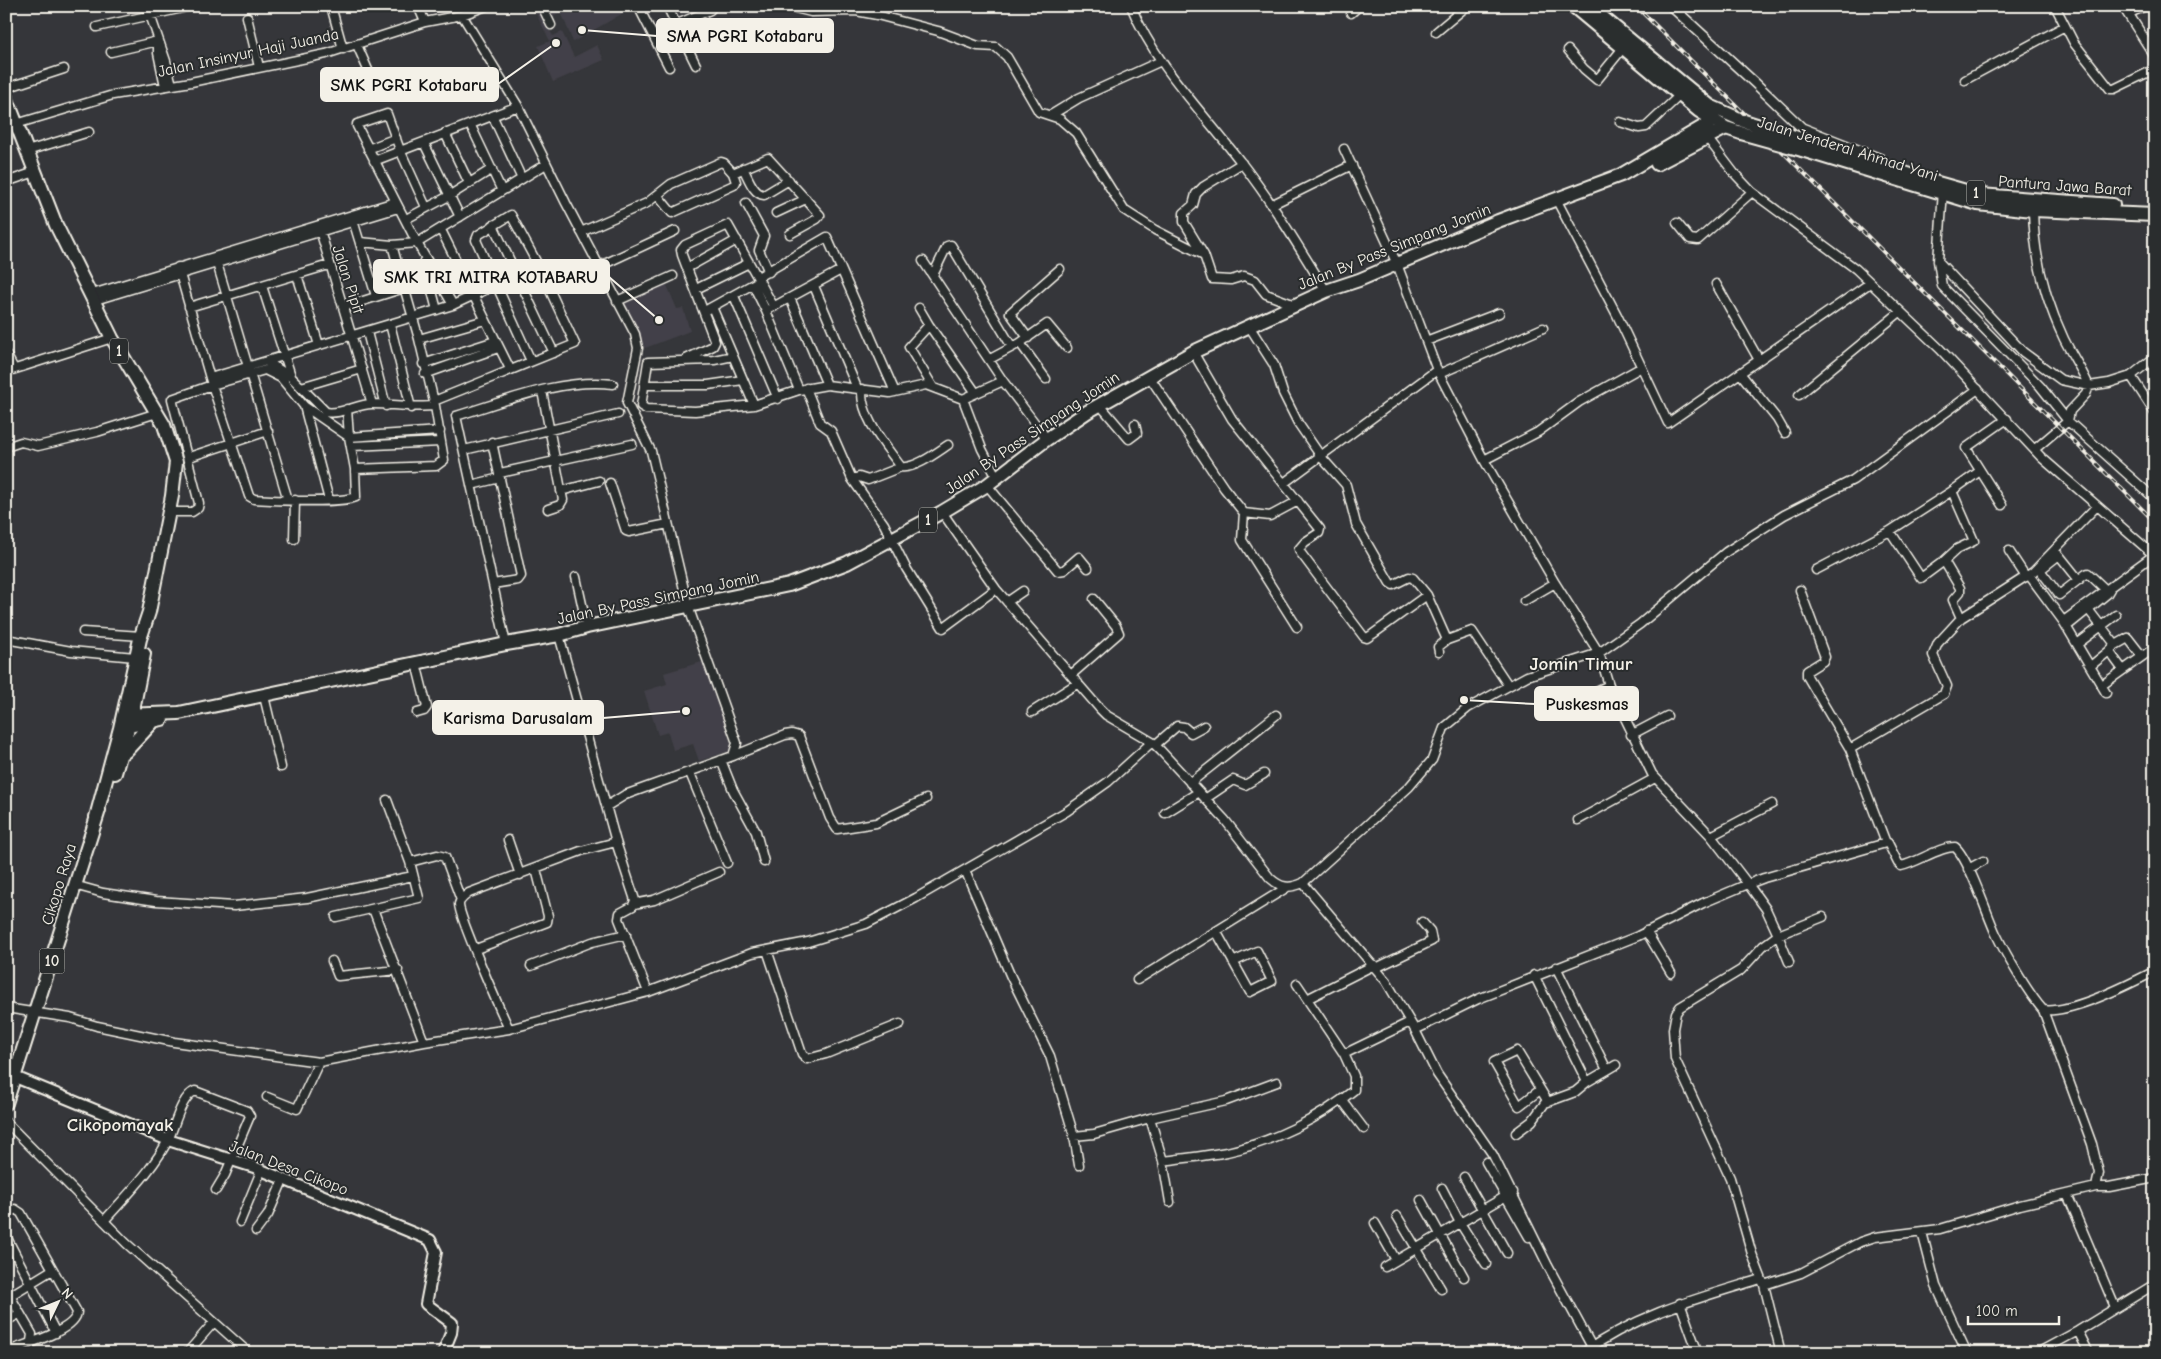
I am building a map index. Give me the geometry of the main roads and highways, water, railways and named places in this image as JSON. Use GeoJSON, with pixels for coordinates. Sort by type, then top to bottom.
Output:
{"type":"FeatureCollection","features":[{"type":"Feature","properties":{"kind":"highway","name":"Jalan Jenderal Ahmad Yani"},"geometry":{"type":"LineString","coordinates":[[1573,6],[1680,95],[1713,121],[1726,128],[1743,127],[1918,181]]}},
{"type":"Feature","properties":{"kind":"highway","name":"1"},"geometry":{"type":"LineString","coordinates":[[1589,6],[1710,106],[1743,127]]}},
{"type":"Feature","properties":{"kind":"highway","name":"1"},"geometry":{"type":"LineString","coordinates":[[6,97],[11,126],[27,151],[56,225],[112,338],[157,413],[170,440],[176,462],[169,512],[149,612],[135,657],[126,721]]}},
{"type":"Feature","properties":{"kind":"highway"},"geometry":{"type":"LineString","coordinates":[[1679,143],[1696,124],[1699,110]]}},
{"type":"Feature","properties":{"kind":"highway","name":"Jalan By Pass Simpang Jomin"},"geometry":{"type":"LineString","coordinates":[[126,721],[153,719],[506,644],[559,636],[587,627],[801,582],[847,563],[942,512],[992,482],[1047,439],[1100,404],[1193,352],[1326,291],[1556,199],[1621,175],[1650,167],[1704,133],[1713,121]]}},
{"type":"Feature","properties":{"kind":"highway","name":"Jalan By Pass Simpang Jomin"},"geometry":{"type":"LineString","coordinates":[[1621,175],[1679,143],[1704,133],[1726,128]]}},
{"type":"Feature","properties":{"kind":"highway","name":"Pantura Jawa Barat"},"geometry":{"type":"LineString","coordinates":[[1918,181],[1944,190],[2016,199],[2155,207]]}},
{"type":"Feature","properties":{"kind":"highway","name":"Jalan Jenderal Ahmad Yani"},"geometry":{"type":"LineString","coordinates":[[1944,190],[1978,204],[2033,210],[2155,215]]}},
{"type":"Feature","properties":{"kind":"highway","name":"1"},"geometry":{"type":"LineString","coordinates":[[136,701],[147,640],[149,612]]}},
{"type":"Feature","properties":{"kind":"highway"},"geometry":{"type":"LineString","coordinates":[[121,757],[153,719],[144,712],[136,701]]}},
{"type":"Feature","properties":{"kind":"highway","name":"10"},"geometry":{"type":"LineString","coordinates":[[126,721],[136,701]]}},
{"type":"Feature","properties":{"kind":"highway","name":"Cikopo Raya"},"geometry":{"type":"LineString","coordinates":[[96,818],[121,757],[126,721]]}},
{"type":"Feature","properties":{"kind":"highway","name":"Cikopo Raya"},"geometry":{"type":"LineString","coordinates":[[6,1103],[126,721]]}},
{"type":"Feature","properties":{"kind":"main road","name":"Jalan Desa Cikopo"},"geometry":{"type":"LineString","coordinates":[[15,1077],[168,1140],[261,1170],[394,1224],[433,1243],[435,1258],[425,1300],[428,1307],[445,1316],[452,1323],[451,1333],[443,1353]]}},
{"type":"Feature","properties":{"kind":"railway"},"geometry":{"type":"LineString","coordinates":[[1636,6],[2155,522]]}},
{"type":"Feature","properties":{"kind":"place","name":"SMA PGRI Kotabaru"},"geometry":{"type":"Point","coordinates":[582,30]}},
{"type":"Feature","properties":{"kind":"place","name":"SMK PGRI Kotabaru"},"geometry":{"type":"Point","coordinates":[556,43]}},
{"type":"Feature","properties":{"kind":"place","name":"SMK TRI MITRA KOTABARU"},"geometry":{"type":"Point","coordinates":[659,320]}},
{"type":"Feature","properties":{"kind":"place","name":"Puskesmas"},"geometry":{"type":"Point","coordinates":[1464,700]}},
{"type":"Feature","properties":{"kind":"place","name":"Karisma Darusalam"},"geometry":{"type":"Point","coordinates":[686,711]}},
{"type":"Feature","properties":{"kind":"district","name":"Jomin Timur"},"geometry":{"type":"Point","coordinates":[1581,663]}},
{"type":"Feature","properties":{"kind":"district","name":"Cikopomayak"},"geometry":{"type":"Point","coordinates":[120,1124]}}]}
